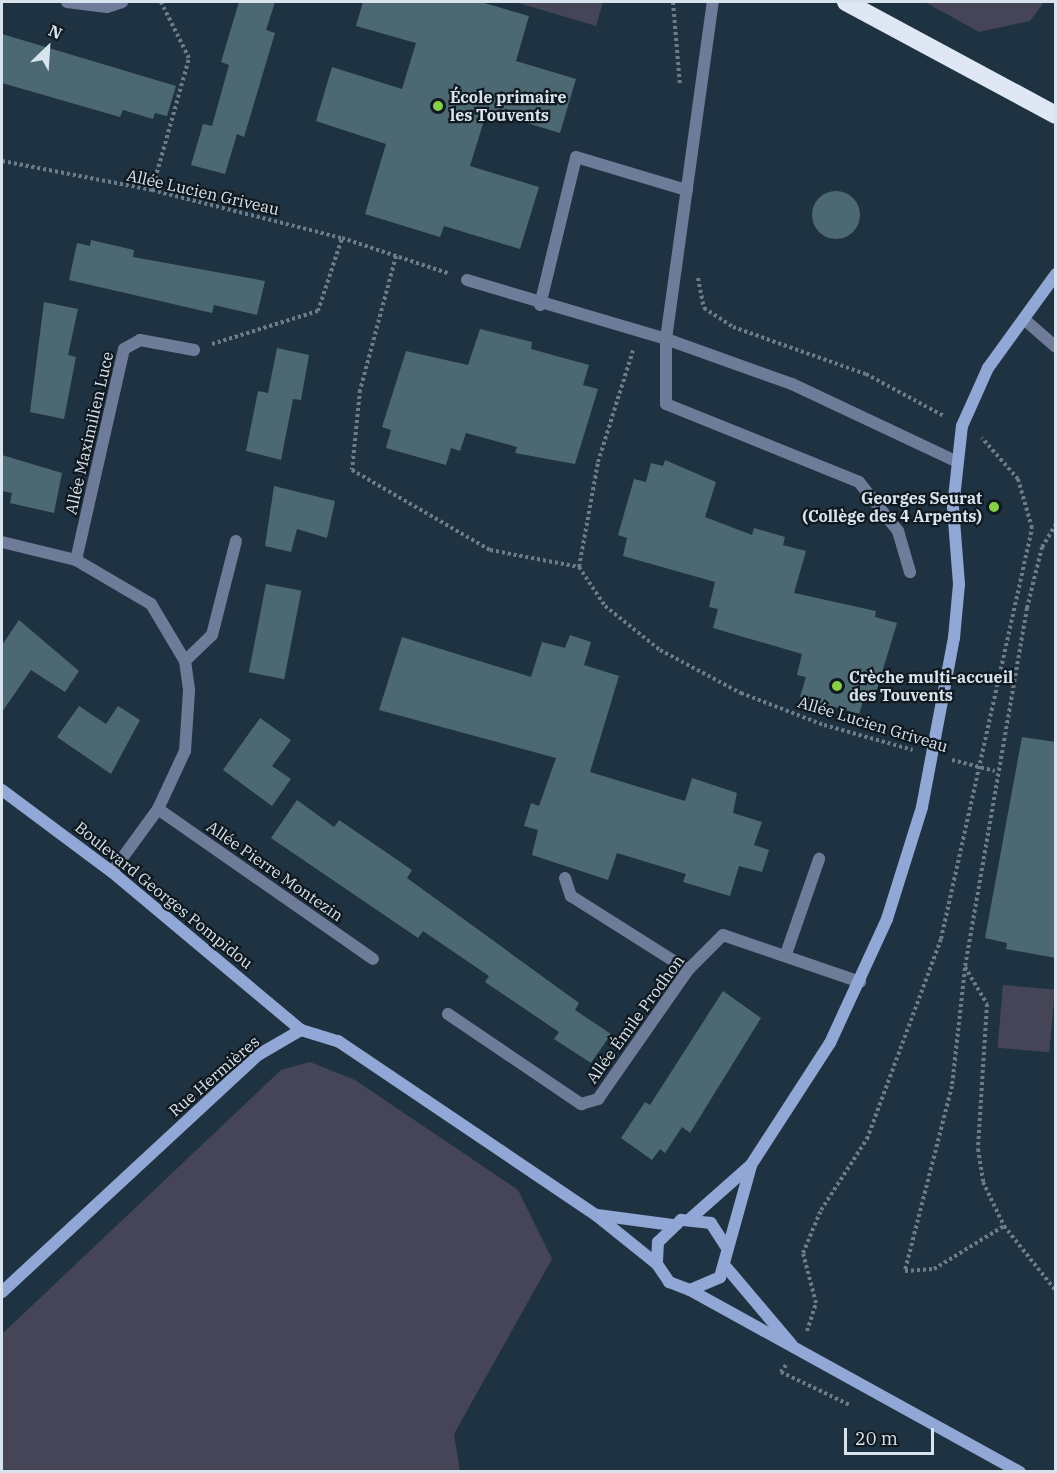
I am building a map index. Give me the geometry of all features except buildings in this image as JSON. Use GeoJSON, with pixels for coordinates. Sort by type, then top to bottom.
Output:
{"type":"FeatureCollection","features":[{"type":"Feature","properties":{"kind":"highway"},"geometry":{"type":"LineString","coordinates":[[846,2],[1056,115]]}},
{"type":"Feature","properties":{"kind":"main road"},"geometry":{"type":"LineString","coordinates":[[596,1215],[672,1225],[691,1218],[751,1165],[830,1043],[887,919],[933,755],[958,595],[956,460],[962,426],[988,368],[1025,320],[1056,273]]}},
{"type":"Feature","properties":{"kind":"main road","name":"Boulevard Georges Pompidou"},"geometry":{"type":"LineString","coordinates":[[2,790],[112,872],[302,1030]]}},
{"type":"Feature","properties":{"kind":"main road"},"geometry":{"type":"LineString","coordinates":[[302,1030],[338,1041],[596,1215],[657,1264],[669,1282],[690,1290],[796,1349],[964,1436],[1020,1472]]}},
{"type":"Feature","properties":{"kind":"main road","name":"Rue Hermières"},"geometry":{"type":"LineString","coordinates":[[2,1292],[258,1055],[302,1030]]}},
{"type":"Feature","properties":{"kind":"main road"},"geometry":{"type":"LineString","coordinates":[[690,1290],[712,1285],[726,1267],[728,1248],[751,1165]]}},
{"type":"Feature","properties":{"kind":"main road"},"geometry":{"type":"LineString","coordinates":[[691,1218],[718,1230],[728,1248]]}},
{"type":"Feature","properties":{"kind":"main road"},"geometry":{"type":"LineString","coordinates":[[657,1264],[658,1242],[672,1225]]}},
{"type":"Feature","properties":{"kind":"main road"},"geometry":{"type":"LineString","coordinates":[[726,1267],[796,1349]]}},
{"type":"Feature","properties":{"kind":"street"},"geometry":{"type":"LineString","coordinates":[[67,2],[107,6],[122,2]]}},
{"type":"Feature","properties":{"kind":"street"},"geometry":{"type":"LineString","coordinates":[[713,2],[666,339],[666,404],[859,482],[898,531],[910,572]]}},
{"type":"Feature","properties":{"kind":"street"},"geometry":{"type":"LineString","coordinates":[[540,305],[576,157],[687,190]]}},
{"type":"Feature","properties":{"kind":"street"},"geometry":{"type":"LineString","coordinates":[[467,280],[540,305],[666,339],[792,384],[956,460]]}},
{"type":"Feature","properties":{"kind":"street"},"geometry":{"type":"LineString","coordinates":[[1025,320],[1056,347]]}},
{"type":"Feature","properties":{"kind":"street","name":"Allée Maximilien Luce"},"geometry":{"type":"LineString","coordinates":[[76,560],[124,349],[140,340],[194,350]]}},
{"type":"Feature","properties":{"kind":"street"},"geometry":{"type":"LineString","coordinates":[[185,661],[212,635],[236,541]]}},
{"type":"Feature","properties":{"kind":"street"},"geometry":{"type":"LineString","coordinates":[[2,542],[76,560],[151,604],[185,661],[189,691],[184,751],[158,809],[112,872]]}},
{"type":"Feature","properties":{"kind":"street","name":"Allée Pierre Montezin"},"geometry":{"type":"LineString","coordinates":[[158,809],[373,959]]}},
{"type":"Feature","properties":{"kind":"street"},"geometry":{"type":"LineString","coordinates":[[786,954],[819,859]]}},
{"type":"Feature","properties":{"kind":"street"},"geometry":{"type":"LineString","coordinates":[[565,878],[571,896],[688,970]]}},
{"type":"Feature","properties":{"kind":"street","name":"Allée Émile Prodhon"},"geometry":{"type":"LineString","coordinates":[[448,1014],[581,1104],[598,1099],[688,970],[723,934],[860,981]]}},
{"type":"Feature","properties":{"kind":"path"},"geometry":{"type":"LineString","coordinates":[[152,190],[189,58],[161,2]]}},
{"type":"Feature","properties":{"kind":"path"},"geometry":{"type":"LineString","coordinates":[[673,2],[676,79],[698,116]]}},
{"type":"Feature","properties":{"kind":"path","name":"Allée Lucien Griveau"},"geometry":{"type":"LineString","coordinates":[[2,161],[152,190],[342,238],[467,280]]}},
{"type":"Feature","properties":{"kind":"path"},"geometry":{"type":"LineString","coordinates":[[194,350],[318,311],[342,238]]}},
{"type":"Feature","properties":{"kind":"path"},"geometry":{"type":"LineString","coordinates":[[396,256],[360,390],[352,470],[490,550],[579,567],[598,462],[639,332]]}},
{"type":"Feature","properties":{"kind":"path"},"geometry":{"type":"LineString","coordinates":[[699,270],[704,308],[717,319],[866,374],[989,443],[1017,478],[1032,528],[941,939],[905,1050],[867,1140],[821,1210],[803,1253],[816,1303],[796,1349]]}},
{"type":"Feature","properties":{"kind":"path"},"geometry":{"type":"LineString","coordinates":[[1004,1227],[934,1269],[904,1271],[952,1086],[965,967],[995,771],[1039,557],[1056,524]]}},
{"type":"Feature","properties":{"kind":"path","name":"Allée Lucien Griveau"},"geometry":{"type":"LineString","coordinates":[[579,567],[605,606],[660,650],[731,688],[824,725],[995,771]]}},
{"type":"Feature","properties":{"kind":"path"},"geometry":{"type":"LineString","coordinates":[[965,967],[987,1004],[978,1149],[983,1182],[1004,1227],[1056,1291]]}},
{"type":"Feature","properties":{"kind":"shaded area"},"geometry":{"type":"Polygon","coordinates":[[[515,2],[603,2],[596,26],[515,2]]]}},
{"type":"Feature","properties":{"kind":"shaded area"},"geometry":{"type":"Polygon","coordinates":[[[925,2],[1044,2],[1030,21],[979,32],[925,2]]]}},
{"type":"Feature","properties":{"kind":"shaded area"},"geometry":{"type":"Polygon","coordinates":[[[1003,985],[1055,990],[1049,1052],[998,1048],[1003,985]]]}},
{"type":"Feature","properties":{"kind":"shaded area"},"geometry":{"type":"Polygon","coordinates":[[[310,1062],[355,1080],[518,1190],[552,1259],[454,1434],[460,1471],[2,1471],[2,1334],[281,1070],[310,1062]]]}},
{"type":"Feature","properties":{"kind":"place","name":"École primaire les Touvents"},"geometry":{"type":"Point","coordinates":[438,106]}},
{"type":"Feature","properties":{"kind":"place","name":"Georges Seurat (Collège des 4 Arpents)"},"geometry":{"type":"Point","coordinates":[994,507]}},
{"type":"Feature","properties":{"kind":"place","name":"Crèche multi-accueil des Touvents"},"geometry":{"type":"Point","coordinates":[837,686]}}]}
